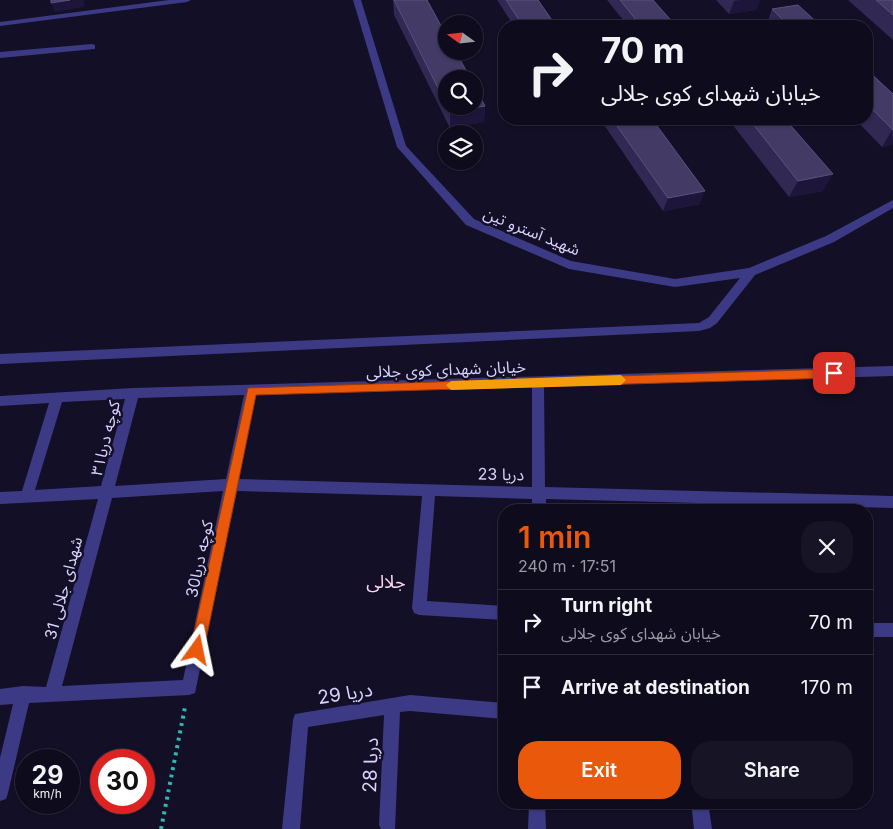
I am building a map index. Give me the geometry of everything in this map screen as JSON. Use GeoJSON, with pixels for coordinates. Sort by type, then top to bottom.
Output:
{"type":"FeatureCollection","features":[{"type":"Feature","properties":{"kind":"street"},"geometry":{"type":"LineString","coordinates":[[0,24],[187,0]]}},
{"type":"Feature","properties":{"kind":"street","name":"شهید آسترو تین"},"geometry":{"type":"LineString","coordinates":[[357,0],[402,147],[470,222],[570,265],[675,283],[751,272],[830,239],[893,203]]}},
{"type":"Feature","properties":{"kind":"street"},"geometry":{"type":"LineString","coordinates":[[0,55],[92,47]]}},
{"type":"Feature","properties":{"kind":"street"},"geometry":{"type":"LineString","coordinates":[[0,359],[699,326],[706,325],[713,320],[751,272]]}},
{"type":"Feature","properties":{"kind":"street","name":"خیابان شهدای کوی جلالی"},"geometry":{"type":"LineString","coordinates":[[0,401],[133,393],[538,383],[893,371]]}},
{"type":"Feature","properties":{"kind":"street"},"geometry":{"type":"LineString","coordinates":[[538,383],[539,504]]}},
{"type":"Feature","properties":{"kind":"street","name":"کوچه دریا30"},"geometry":{"type":"LineString","coordinates":[[190,687],[252,391]]}},
{"type":"Feature","properties":{"kind":"street","name":"کوچه دریا۳۱"},"geometry":{"type":"LineString","coordinates":[[108,491],[133,393]]}},
{"type":"Feature","properties":{"kind":"street"},"geometry":{"type":"LineString","coordinates":[[26,498],[57,398]]}},
{"type":"Feature","properties":{"kind":"street","name":"دریا 23"},"geometry":{"type":"LineString","coordinates":[[0,498],[232,485],[893,502]]}},
{"type":"Feature","properties":{"kind":"street"},"geometry":{"type":"LineString","coordinates":[[429,489],[420,608],[498,613]]}},
{"type":"Feature","properties":{"kind":"street","name":"شهدای جلالی 31"},"geometry":{"type":"LineString","coordinates":[[52,694],[108,491]]}},
{"type":"Feature","properties":{"kind":"street"},"geometry":{"type":"LineString","coordinates":[[873,630],[893,630]]}},
{"type":"Feature","properties":{"kind":"street"},"geometry":{"type":"LineString","coordinates":[[0,696],[190,687]]}},
{"type":"Feature","properties":{"kind":"street"},"geometry":{"type":"LineString","coordinates":[[0,793],[23,694]]}},
{"type":"Feature","properties":{"kind":"street","name":"دریا 29"},"geometry":{"type":"LineString","coordinates":[[291,829],[301,720],[410,703],[498,710]]}},
{"type":"Feature","properties":{"kind":"street","name":"دریا 28"},"geometry":{"type":"LineString","coordinates":[[388,825],[392,706]]}},
{"type":"Feature","properties":{"kind":"street"},"geometry":{"type":"LineString","coordinates":[[537,809],[537,829]]}},
{"type":"Feature","properties":{"kind":"street"},"geometry":{"type":"LineString","coordinates":[[701,809],[703,829]]}},
{"type":"Feature","properties":{"kind":"path"},"geometry":{"type":"LineString","coordinates":[[161,829],[190,687]]}},
{"type":"Feature","properties":{"kind":"building"},"geometry":{"type":"Polygon","coordinates":[[[51,0],[70,0],[51,3],[51,0]]]}},
{"type":"Feature","properties":{"kind":"building"},"geometry":{"type":"Polygon","coordinates":[[[394,0],[427,0],[438,20],[438,60],[460,60],[466,70],[438,70],[438,88],[394,0]]]}},
{"type":"Feature","properties":{"kind":"building"},"geometry":{"type":"Polygon","coordinates":[[[506,0],[538,0],[552,20],[519,20],[506,0]]]}},
{"type":"Feature","properties":{"kind":"building"},"geometry":{"type":"Polygon","coordinates":[[[620,0],[653,0],[671,20],[636,20],[620,0]]]}},
{"type":"Feature","properties":{"kind":"building"},"geometry":{"type":"Polygon","coordinates":[[[876,0],[893,0],[893,15],[876,0]]]}},
{"type":"Feature","properties":{"kind":"building"},"geometry":{"type":"Polygon","coordinates":[[[798,5],[814,20],[783,20],[772,9],[798,5]]]}},
{"type":"Feature","properties":{"kind":"building"},"geometry":{"type":"Polygon","coordinates":[[[873,75],[893,94],[893,130],[873,110],[873,75]]]}},
{"type":"Feature","properties":{"kind":"building"},"geometry":{"type":"Polygon","coordinates":[[[616,125],[656,125],[705,191],[668,198],[616,125]]]}},
{"type":"Feature","properties":{"kind":"building"},"geometry":{"type":"Polygon","coordinates":[[[754,125],[790,125],[833,174],[798,181],[754,125]]]}},
{"type":"Feature","properties":{"kind":"slow traffic"},"geometry":{"type":"LineString","coordinates":[[451,385],[621,380]]}},
{"type":"Feature","properties":{"kind":"district","name":"جلالی"},"geometry":{"type":"Point","coordinates":[386,582]}},
{"type":"Feature","properties":{"kind":"route"},"geometry":{"type":"LineString","coordinates":[[197,650],[252,391],[834,373]]}}]}
